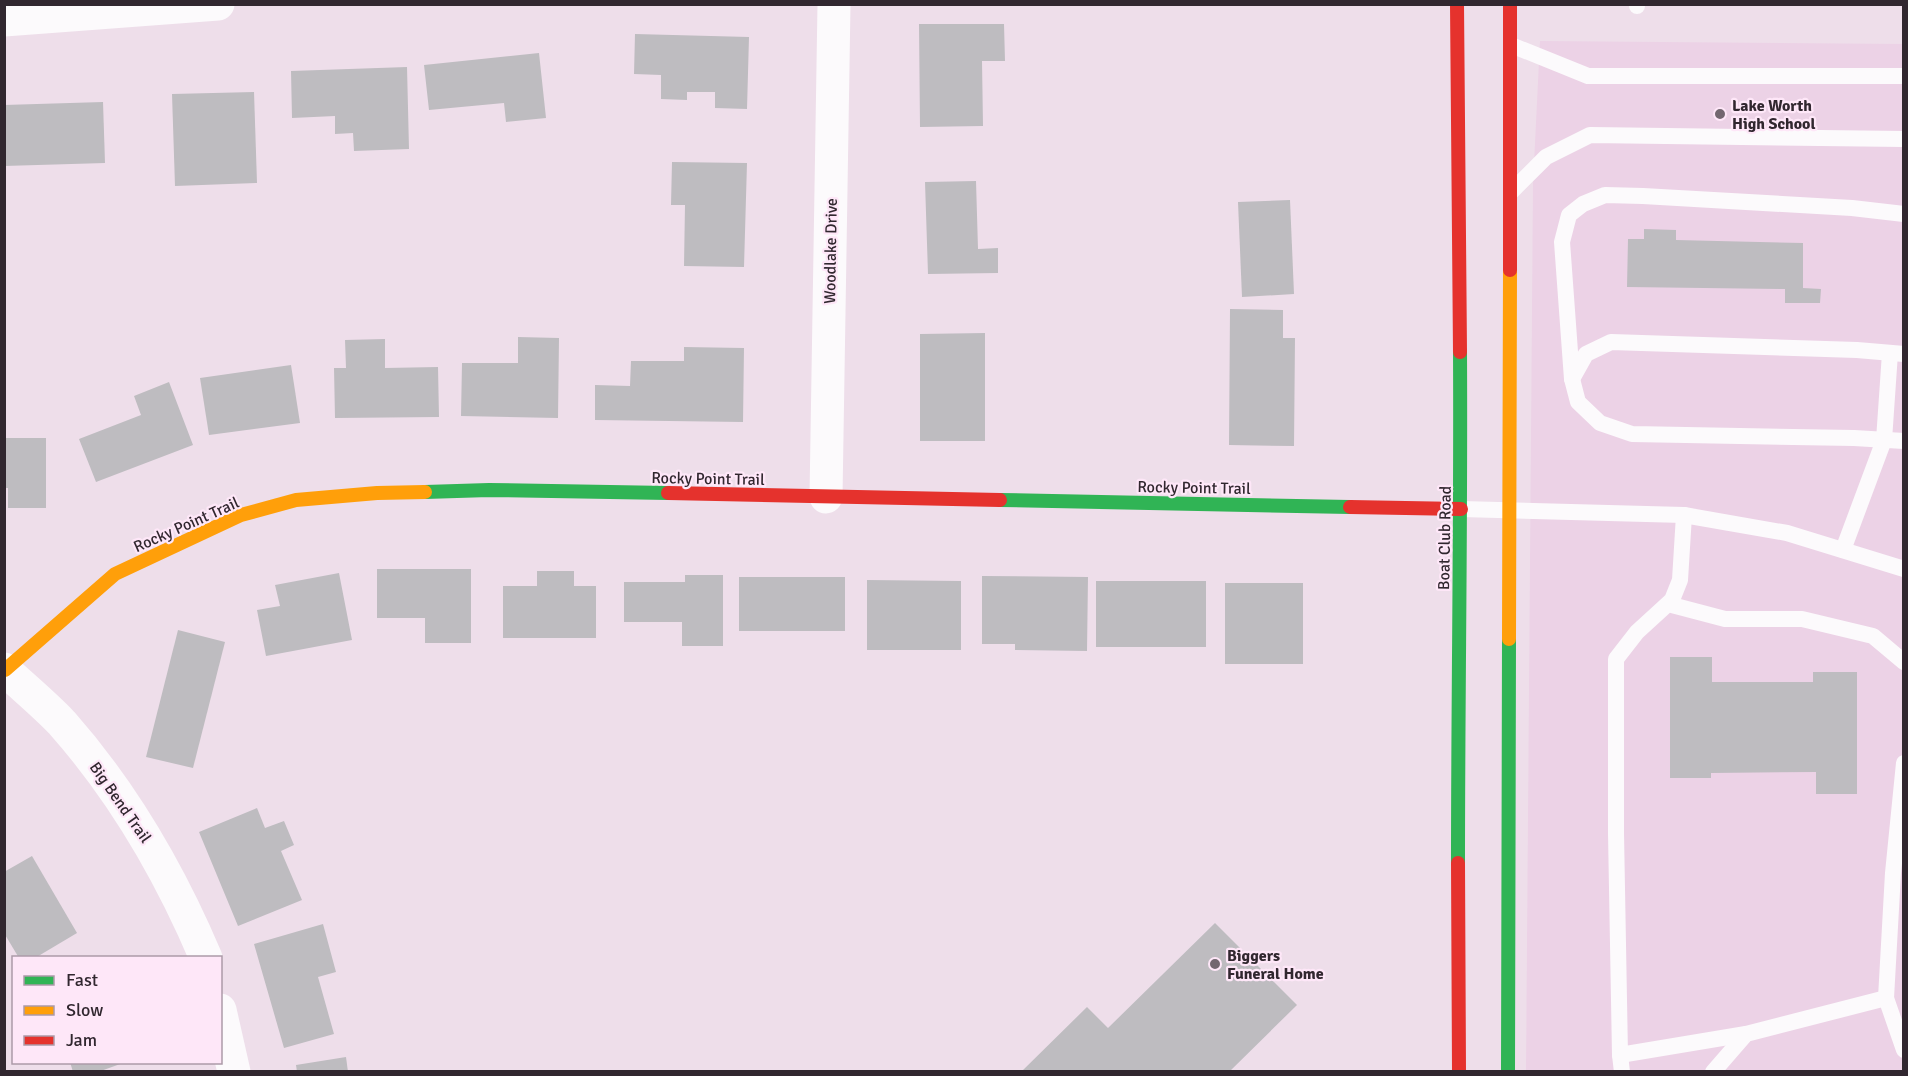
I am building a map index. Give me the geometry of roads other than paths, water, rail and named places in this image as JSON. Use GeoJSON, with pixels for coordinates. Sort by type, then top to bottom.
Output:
{"type":"FeatureCollection","features":[{"type":"Feature","properties":{"kind":"main road","name":"Boat Club Road"},"geometry":{"type":"LineString","coordinates":[[1457,4],[1461,509],[1458,670],[1459,1071]]}},
{"type":"Feature","properties":{"kind":"main road"},"geometry":{"type":"LineString","coordinates":[[1508,1071],[1510,4]]}},
{"type":"Feature","properties":{"kind":"main road","name":"Rocky Point Trail"},"geometry":{"type":"LineString","coordinates":[[5,670],[116,574],[241,515],[296,500],[377,493],[489,490],[1461,509]]}},
{"type":"Feature","properties":{"kind":"street"},"geometry":{"type":"LineString","coordinates":[[4,20],[218,4]]}},
{"type":"Feature","properties":{"kind":"street","name":"Woodlake Drive"},"geometry":{"type":"LineString","coordinates":[[826,497],[834,4]]}},
{"type":"Feature","properties":{"kind":"street","name":"Big Bend Trail"},"geometry":{"type":"LineString","coordinates":[[5,670],[61,722],[112,787],[155,852],[206,956]]}},
{"type":"Feature","properties":{"kind":"street"},"geometry":{"type":"LineString","coordinates":[[222,1019],[234,1071]]}},
{"type":"Feature","properties":{"kind":"lane"},"geometry":{"type":"LineString","coordinates":[[1511,45],[1588,76],[1904,76]]}},
{"type":"Feature","properties":{"kind":"lane"},"geometry":{"type":"LineString","coordinates":[[1510,193],[1546,157],[1590,135],[1904,139]]}},
{"type":"Feature","properties":{"kind":"lane"},"geometry":{"type":"LineString","coordinates":[[1904,214],[1852,208],[1605,195],[1583,204],[1569,215],[1562,242],[1572,379],[1578,402],[1600,423],[1632,434],[1904,441]]}},
{"type":"Feature","properties":{"kind":"lane"},"geometry":{"type":"LineString","coordinates":[[1572,379],[1586,354],[1611,342],[1897,353],[1884,440],[1843,550]]}},
{"type":"Feature","properties":{"kind":"lane"},"geometry":{"type":"LineString","coordinates":[[1461,509],[1684,515],[1787,533],[1904,569]]}},
{"type":"Feature","properties":{"kind":"lane"},"geometry":{"type":"LineString","coordinates":[[1684,515],[1680,580],[1672,600],[1637,632],[1616,659],[1616,833],[1621,1063],[1886,998]]}},
{"type":"Feature","properties":{"kind":"lane"},"geometry":{"type":"LineString","coordinates":[[1668,604],[1725,619],[1802,619],[1873,636],[1904,662]]}},
{"type":"Feature","properties":{"kind":"lane"},"geometry":{"type":"LineString","coordinates":[[1904,762],[1893,873],[1886,998],[1904,1050]]}},
{"type":"Feature","properties":{"kind":"lane"},"geometry":{"type":"LineString","coordinates":[[1713,1071],[1746,1034]]}},
{"type":"Feature","properties":{"kind":"place","name":"Lake Worth High School"},"geometry":{"type":"Point","coordinates":[1720,114]}},
{"type":"Feature","properties":{"kind":"place","name":"Biggers Funeral Home"},"geometry":{"type":"Point","coordinates":[1215,964]}}]}
